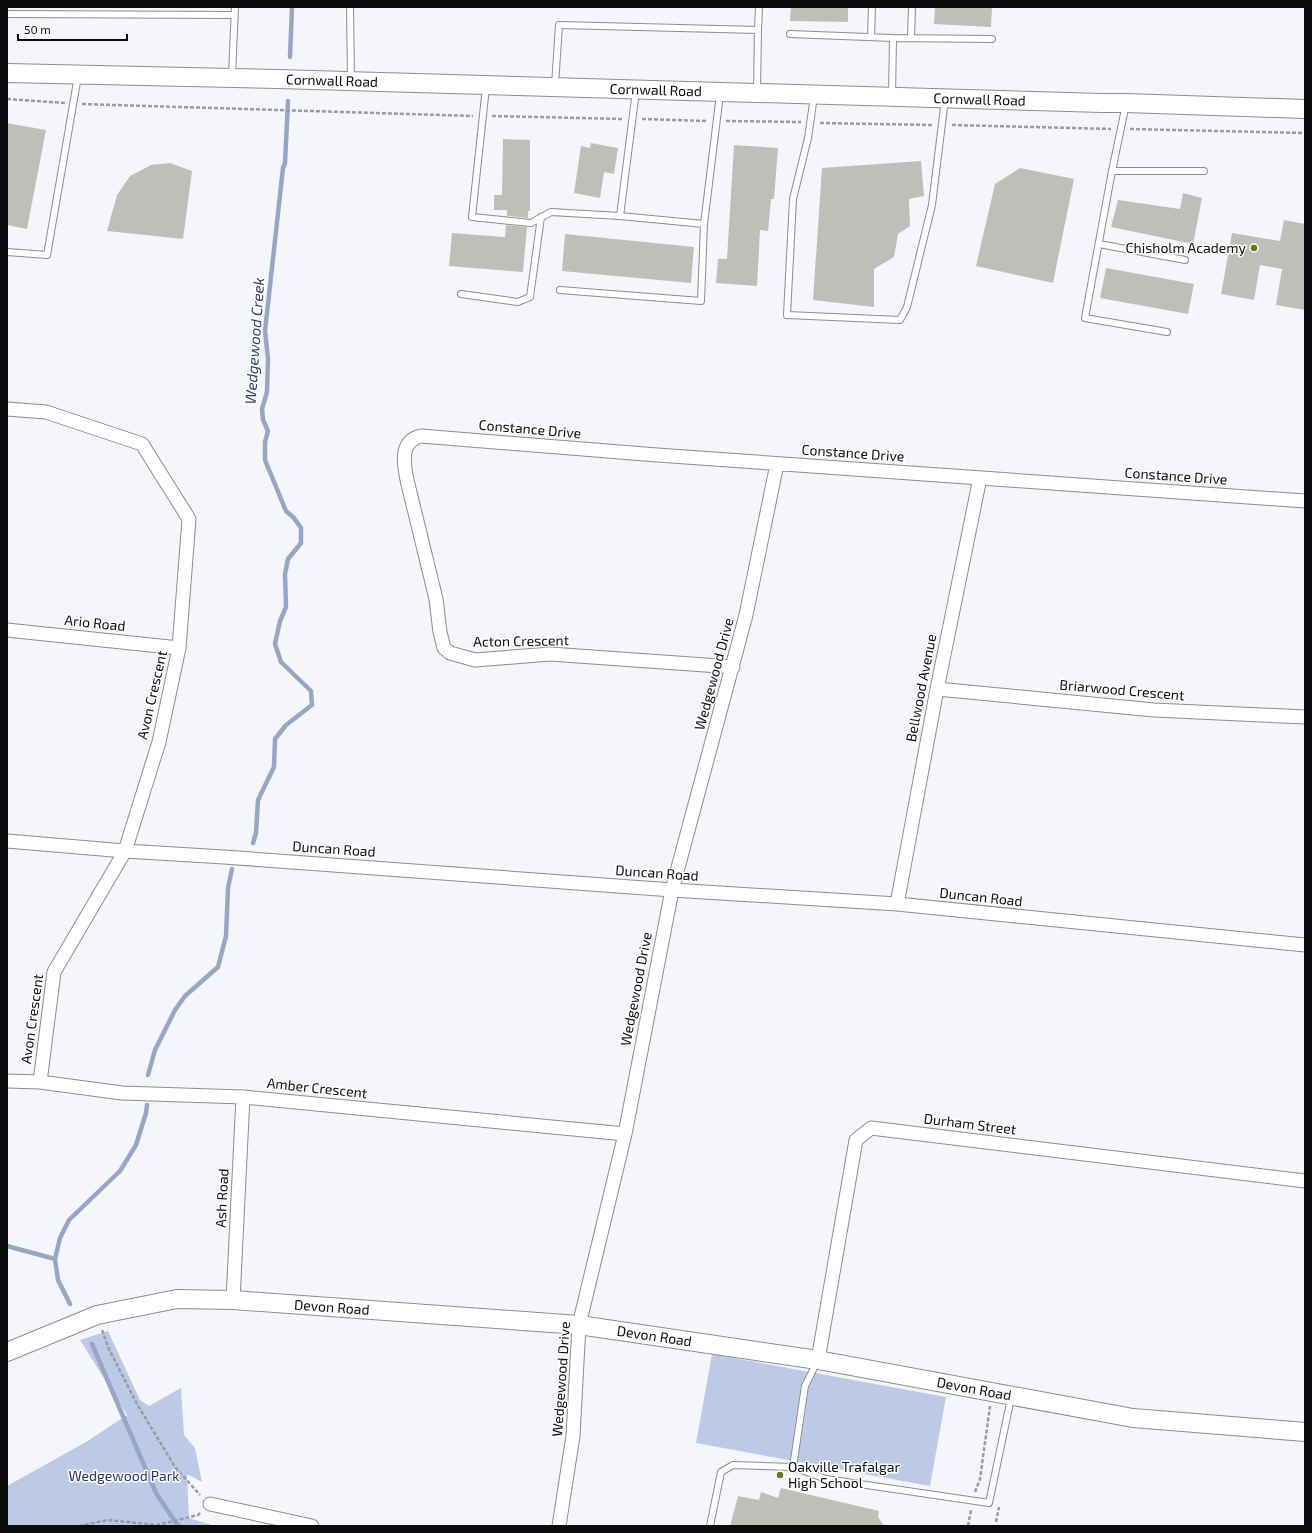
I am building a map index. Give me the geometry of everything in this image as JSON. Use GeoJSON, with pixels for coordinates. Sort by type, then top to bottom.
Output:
{"type":"FeatureCollection","features":[{"type":"Feature","properties":{"kind":"street","name":"Cornwall Road"},"geometry":{"type":"LineString","coordinates":[[7,73],[351,81],[1305,109]]}},
{"type":"Feature","properties":{"kind":"street","name":"Avon Crescent"},"geometry":{"type":"LineString","coordinates":[[7,409],[46,412],[142,444],[189,519],[179,648],[159,742],[125,851],[54,972],[40,1082]]}},
{"type":"Feature","properties":{"kind":"street","name":"Constance Drive"},"geometry":{"type":"LineString","coordinates":[[405,449],[408,443],[416,437],[421,436],[777,464],[1305,501]]}},
{"type":"Feature","properties":{"kind":"street","name":"Acton Crescent"},"geometry":{"type":"LineString","coordinates":[[405,449],[404,464],[436,599],[440,632],[444,648],[450,653],[475,660],[550,654],[733,667]]}},
{"type":"Feature","properties":{"kind":"street","name":"Wedgewood Drive"},"geometry":{"type":"LineString","coordinates":[[559,1526],[573,1436],[579,1325],[624,1134],[672,890],[746,615],[777,464]]}},
{"type":"Feature","properties":{"kind":"street","name":"Bellwood Avenue"},"geometry":{"type":"LineString","coordinates":[[898,904],[937,689],[980,478]]}},
{"type":"Feature","properties":{"kind":"street","name":"Ario Road"},"geometry":{"type":"LineString","coordinates":[[7,630],[179,648]]}},
{"type":"Feature","properties":{"kind":"street","name":"Briarwood Crescent"},"geometry":{"type":"LineString","coordinates":[[937,689],[1154,710],[1305,717]]}},
{"type":"Feature","properties":{"kind":"street","name":"Duncan Road"},"geometry":{"type":"LineString","coordinates":[[7,841],[125,851],[672,890],[898,904],[1305,944]]}},
{"type":"Feature","properties":{"kind":"street","name":"Amber Crescent"},"geometry":{"type":"LineString","coordinates":[[7,1081],[40,1082],[122,1093],[243,1097],[624,1134]]}},
{"type":"Feature","properties":{"kind":"street","name":"Ash Road"},"geometry":{"type":"LineString","coordinates":[[233,1300],[243,1097]]}},
{"type":"Feature","properties":{"kind":"street","name":"Durham Street"},"geometry":{"type":"LineString","coordinates":[[818,1360],[856,1140],[871,1128],[1305,1181]]}},
{"type":"Feature","properties":{"kind":"street","name":"Devon Road"},"geometry":{"type":"LineString","coordinates":[[7,1352],[97,1314],[177,1299],[233,1300],[579,1325],[818,1360],[1133,1418],[1305,1432]]}},
{"type":"Feature","properties":{"kind":"street"},"geometry":{"type":"LineString","coordinates":[[210,1504],[312,1526]]}},
{"type":"Feature","properties":{"kind":"lane"},"geometry":{"type":"LineString","coordinates":[[232,78],[235,7]]}},
{"type":"Feature","properties":{"kind":"lane"},"geometry":{"type":"LineString","coordinates":[[350,7],[351,81]]}},
{"type":"Feature","properties":{"kind":"lane"},"geometry":{"type":"LineString","coordinates":[[757,93],[759,7]]}},
{"type":"Feature","properties":{"kind":"lane"},"geometry":{"type":"LineString","coordinates":[[871,37],[872,7]]}},
{"type":"Feature","properties":{"kind":"lane"},"geometry":{"type":"LineString","coordinates":[[911,38],[912,7]]}},
{"type":"Feature","properties":{"kind":"lane"},"geometry":{"type":"LineString","coordinates":[[7,14],[234,15]]}},
{"type":"Feature","properties":{"kind":"lane"},"geometry":{"type":"LineString","coordinates":[[555,87],[559,25],[758,30]]}},
{"type":"Feature","properties":{"kind":"lane"},"geometry":{"type":"LineString","coordinates":[[790,34],[893,38],[992,39]]}},
{"type":"Feature","properties":{"kind":"lane"},"geometry":{"type":"LineString","coordinates":[[892,97],[893,38]]}},
{"type":"Feature","properties":{"kind":"lane"},"geometry":{"type":"LineString","coordinates":[[7,252],[47,255],[78,75]]}},
{"type":"Feature","properties":{"kind":"lane"},"geometry":{"type":"LineString","coordinates":[[486,85],[472,217],[531,223],[551,212],[620,216],[704,224]]}},
{"type":"Feature","properties":{"kind":"lane"},"geometry":{"type":"LineString","coordinates":[[620,216],[636,89]]}},
{"type":"Feature","properties":{"kind":"lane"},"geometry":{"type":"LineString","coordinates":[[560,290],[702,301],[704,224],[720,92]]}},
{"type":"Feature","properties":{"kind":"lane"},"geometry":{"type":"LineString","coordinates":[[814,95],[808,138],[793,199],[787,315],[900,320],[907,307],[932,205],[945,98]]}},
{"type":"Feature","properties":{"kind":"lane"},"geometry":{"type":"LineString","coordinates":[[1126,103],[1085,318],[1167,332]]}},
{"type":"Feature","properties":{"kind":"lane"},"geometry":{"type":"LineString","coordinates":[[1112,171],[1204,170]]}},
{"type":"Feature","properties":{"kind":"lane"},"geometry":{"type":"LineString","coordinates":[[461,294],[518,302],[530,296],[541,217]]}},
{"type":"Feature","properties":{"kind":"lane"},"geometry":{"type":"LineString","coordinates":[[1099,244],[1185,260]]}},
{"type":"Feature","properties":{"kind":"lane"},"geometry":{"type":"LineString","coordinates":[[793,1467],[805,1386],[818,1360]]}},
{"type":"Feature","properties":{"kind":"lane"},"geometry":{"type":"LineString","coordinates":[[710,1526],[721,1472],[733,1465],[793,1467],[826,1479],[989,1503],[1011,1396]]}},
{"type":"Feature","properties":{"kind":"path"},"geometry":{"type":"LineString","coordinates":[[7,99],[74,103],[297,110]]}},
{"type":"Feature","properties":{"kind":"path"},"geometry":{"type":"LineString","coordinates":[[97,1314],[109,1349],[137,1404],[175,1467],[210,1504]]}},
{"type":"Feature","properties":{"kind":"path"},"geometry":{"type":"LineString","coordinates":[[968,1526],[972,1501],[980,1478],[992,1392]]}},
{"type":"Feature","properties":{"kind":"path"},"geometry":{"type":"LineString","coordinates":[[79,1526],[108,1520],[158,1525],[198,1515]]}},
{"type":"Feature","properties":{"kind":"green space","name":"Wedgewood Park"},"geometry":{"type":"Polygon","coordinates":[[[108,1331],[140,1400],[149,1406],[181,1388],[184,1435],[195,1448],[202,1482],[187,1475],[189,1518],[215,1526],[7,1526],[7,1486],[86,1442],[127,1415],[80,1340],[108,1331]]]}},
{"type":"Feature","properties":{"kind":"green space"},"geometry":{"type":"Polygon","coordinates":[[[712,1354],[946,1397],[930,1486],[696,1443],[712,1354]]]}},
{"type":"Feature","properties":{"kind":"building"},"geometry":{"type":"Polygon","coordinates":[[[791,7],[848,7],[848,22],[790,21],[791,7]]]}},
{"type":"Feature","properties":{"kind":"building"},"geometry":{"type":"Polygon","coordinates":[[[935,7],[992,7],[991,27],[934,24],[935,7]]]}},
{"type":"Feature","properties":{"kind":"building"},"geometry":{"type":"Polygon","coordinates":[[[7,123],[46,130],[27,229],[7,225],[7,123]]]}},
{"type":"Feature","properties":{"kind":"building"},"geometry":{"type":"Polygon","coordinates":[[[503,139],[530,140],[530,211],[528,211],[528,218],[507,216],[507,210],[494,210],[494,195],[502,195],[503,139]]]}},
{"type":"Feature","properties":{"kind":"building"},"geometry":{"type":"Polygon","coordinates":[[[591,143],[618,148],[614,174],[604,172],[600,198],[574,193],[581,146],[590,148],[591,143]]]}},
{"type":"Feature","properties":{"kind":"building"},"geometry":{"type":"Polygon","coordinates":[[[734,145],[778,148],[774,199],[771,199],[768,231],[760,230],[757,286],[716,283],[718,259],[727,259],[734,145]]]}},
{"type":"Feature","properties":{"kind":"building"},"geometry":{"type":"Polygon","coordinates":[[[921,161],[924,196],[909,199],[910,226],[898,234],[894,257],[874,269],[874,307],[813,300],[822,168],[921,161]]]}},
{"type":"Feature","properties":{"kind":"building"},"geometry":{"type":"Polygon","coordinates":[[[170,163],[192,171],[183,239],[107,231],[117,195],[130,176],[151,165],[170,163]]]}},
{"type":"Feature","properties":{"kind":"building"},"geometry":{"type":"Polygon","coordinates":[[[1020,168],[1074,179],[1053,283],[976,266],[995,184],[1020,168]]]}},
{"type":"Feature","properties":{"kind":"building"},"geometry":{"type":"Polygon","coordinates":[[[1183,193],[1202,198],[1193,244],[1111,227],[1118,200],[1180,209],[1183,193]]]}},
{"type":"Feature","properties":{"kind":"building"},"geometry":{"type":"Polygon","coordinates":[[[1284,220],[1305,224],[1305,310],[1276,305],[1282,269],[1260,265],[1254,300],[1221,294],[1232,233],[1280,241],[1284,220]]]}},
{"type":"Feature","properties":{"kind":"building"},"geometry":{"type":"Polygon","coordinates":[[[506,225],[527,227],[523,272],[449,266],[452,233],[505,237],[506,225]]]}},
{"type":"Feature","properties":{"kind":"building"},"geometry":{"type":"Polygon","coordinates":[[[565,234],[694,247],[691,283],[562,271],[565,234]]]}},
{"type":"Feature","properties":{"kind":"building"},"geometry":{"type":"Polygon","coordinates":[[[1106,268],[1194,284],[1188,314],[1100,298],[1106,268]]]}},
{"type":"Feature","properties":{"kind":"building"},"geometry":{"type":"Polygon","coordinates":[[[781,1488],[879,1511],[878,1517],[884,1526],[730,1526],[738,1496],[759,1500],[761,1492],[778,1498],[781,1488]]]}},
{"type":"Feature","properties":{"kind":"waterway","name":"Wedgewood Creek"},"geometry":{"type":"LineString","coordinates":[[290,57],[292,7]]}},
{"type":"Feature","properties":{"kind":"waterway","name":"Wedgewood Creek"},"geometry":{"type":"LineString","coordinates":[[253,843],[256,833],[258,800],[274,767],[275,739],[286,725],[312,705],[311,691],[281,662],[275,644],[280,621],[286,607],[285,574],[288,559],[301,543],[301,528],[294,518],[286,511],[265,460],[265,442],[268,431],[263,420],[262,409],[267,392],[268,359],[265,331],[283,168],[285,163],[288,101]]}},
{"type":"Feature","properties":{"kind":"waterway","name":"Wedgewood Creek"},"geometry":{"type":"LineString","coordinates":[[148,1075],[155,1050],[175,1010],[185,996],[218,967],[226,936],[228,888],[232,869]]}},
{"type":"Feature","properties":{"kind":"waterway","name":"Wedgewood Creek"},"geometry":{"type":"LineString","coordinates":[[70,1304],[58,1280],[55,1259],[60,1238],[69,1220],[120,1171],[136,1145],[147,1105]]}},
{"type":"Feature","properties":{"kind":"waterway"},"geometry":{"type":"LineString","coordinates":[[7,1246],[55,1259]]}},
{"type":"Feature","properties":{"kind":"waterway","name":"Wedgewood Creek"},"geometry":{"type":"LineString","coordinates":[[92,1344],[156,1493],[176,1523],[180,1526]]}},
{"type":"Feature","properties":{"kind":"place","name":"Chisholm Academy"},"geometry":{"type":"Point","coordinates":[1254,248]}},
{"type":"Feature","properties":{"kind":"place","name":"Oakville Trafalgar High School"},"geometry":{"type":"Point","coordinates":[780,1475]}}]}
